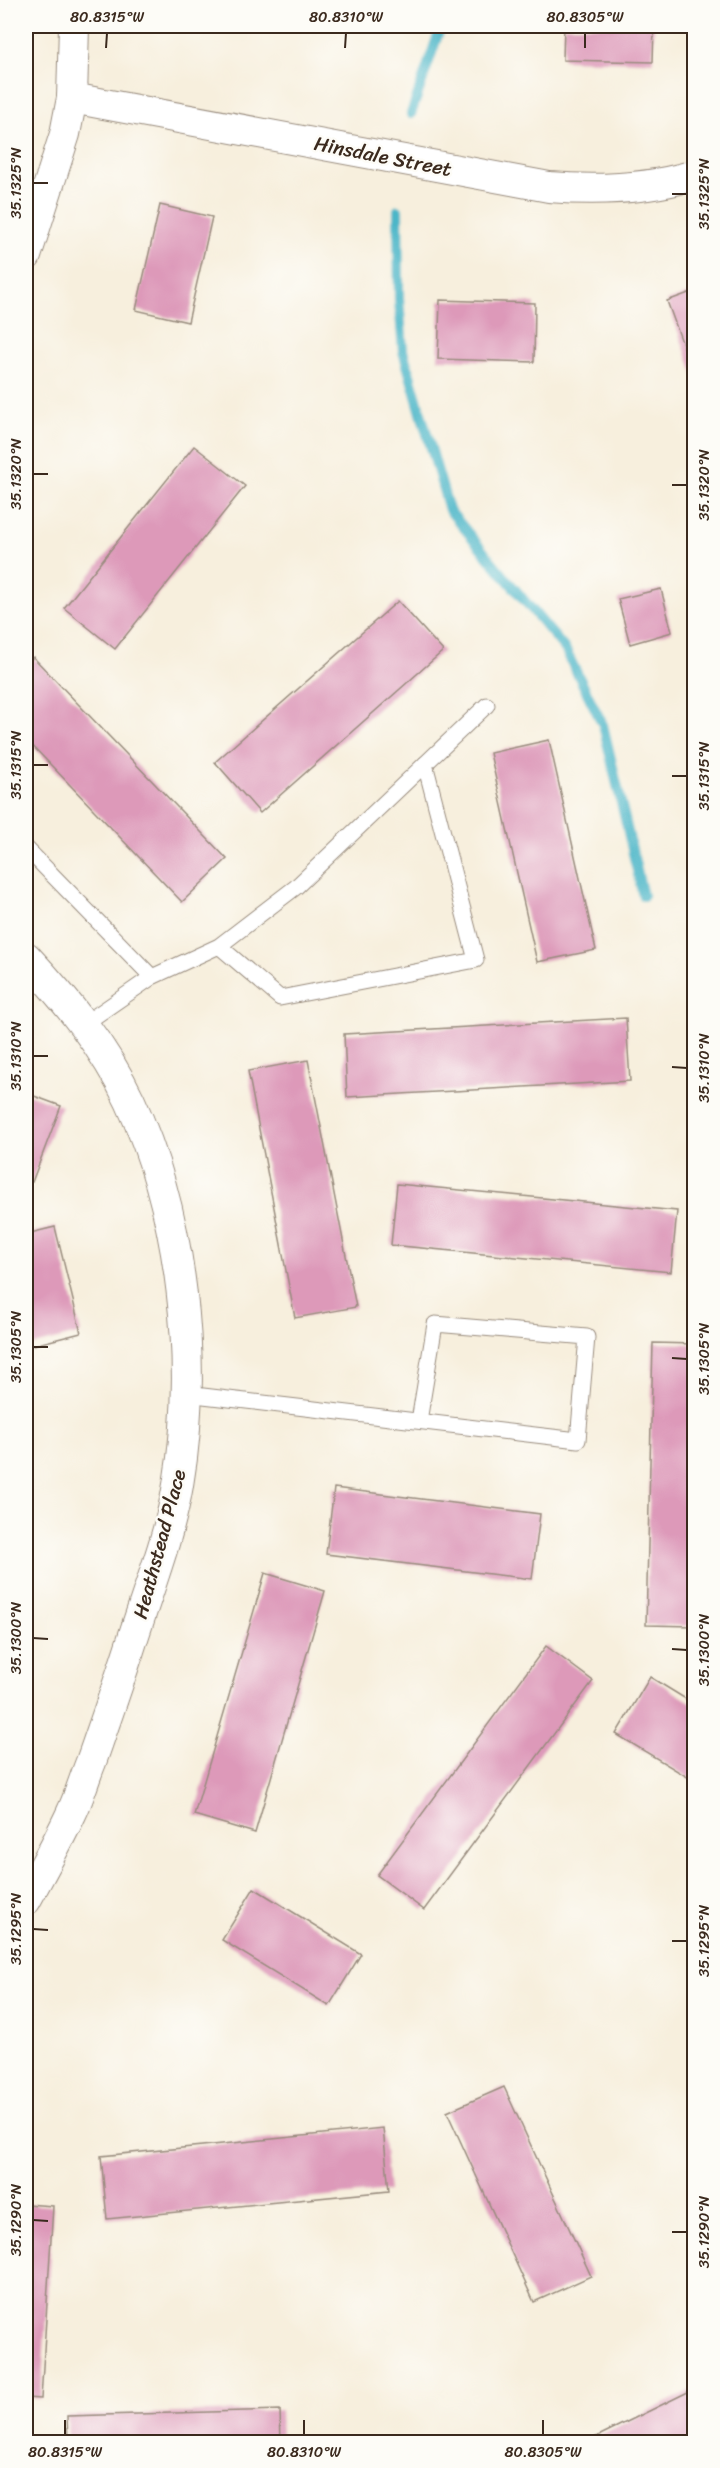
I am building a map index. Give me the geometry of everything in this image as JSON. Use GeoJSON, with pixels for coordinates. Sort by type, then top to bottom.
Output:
{"type":"FeatureCollection","features":[{"type":"Feature","properties":{"kind":"street"},"geometry":{"type":"LineString","coordinates":[[26,256],[65,134],[72,98],[74,26]]}},
{"type":"Feature","properties":{"kind":"street","name":"Hinsdale Street"},"geometry":{"type":"LineString","coordinates":[[72,98],[549,187],[581,189],[645,186],[694,175]]}},
{"type":"Feature","properties":{"kind":"street","name":"Heathstead Place"},"geometry":{"type":"LineString","coordinates":[[26,957],[61,994],[84,1024],[130,1100],[155,1168],[171,1234],[182,1302],[187,1355],[185,1435],[177,1488],[156,1565],[115,1696],[72,1813],[26,1900]]}},
{"type":"Feature","properties":{"kind":"lane"},"geometry":{"type":"LineString","coordinates":[[84,1024],[152,977],[219,946],[296,887],[487,705]]}},
{"type":"Feature","properties":{"kind":"lane"},"geometry":{"type":"LineString","coordinates":[[219,946],[280,998],[476,960],[425,764]]}},
{"type":"Feature","properties":{"kind":"lane"},"geometry":{"type":"LineString","coordinates":[[26,848],[152,977]]}},
{"type":"Feature","properties":{"kind":"lane"},"geometry":{"type":"LineString","coordinates":[[186,1394],[418,1422],[578,1440],[587,1337],[435,1324],[418,1422]]}},
{"type":"Feature","properties":{"kind":"path"},"geometry":{"type":"LineString","coordinates":[[690,2258],[694,2272]]}},
{"type":"Feature","properties":{"kind":"building"},"geometry":{"type":"Polygon","coordinates":[[[564,26],[654,26],[653,62],[563,60],[564,26]]]}},
{"type":"Feature","properties":{"kind":"building"},"geometry":{"type":"Polygon","coordinates":[[[160,205],[212,217],[188,322],[136,310],[160,205]]]}},
{"type":"Feature","properties":{"kind":"building"},"geometry":{"type":"Polygon","coordinates":[[[694,291],[694,375],[667,301],[694,291]]]}},
{"type":"Feature","properties":{"kind":"building"},"geometry":{"type":"Polygon","coordinates":[[[440,300],[535,303],[534,362],[438,359],[440,300]]]}},
{"type":"Feature","properties":{"kind":"building"},"geometry":{"type":"Polygon","coordinates":[[[194,446],[245,486],[115,649],[64,608],[194,446]]]}},
{"type":"Feature","properties":{"kind":"building"},"geometry":{"type":"Polygon","coordinates":[[[661,589],[672,632],[630,644],[618,599],[661,589]]]}},
{"type":"Feature","properties":{"kind":"building"},"geometry":{"type":"Polygon","coordinates":[[[398,601],[443,651],[260,813],[215,762],[398,601]]]}},
{"type":"Feature","properties":{"kind":"building"},"geometry":{"type":"Polygon","coordinates":[[[33,657],[227,859],[182,902],[26,739],[26,664],[33,657]]]}},
{"type":"Feature","properties":{"kind":"building"},"geometry":{"type":"Polygon","coordinates":[[[549,740],[596,950],[537,962],[490,753],[549,740]]]}},
{"type":"Feature","properties":{"kind":"building"},"geometry":{"type":"Polygon","coordinates":[[[626,1018],[630,1081],[347,1097],[344,1034],[626,1018]]]}},
{"type":"Feature","properties":{"kind":"building"},"geometry":{"type":"Polygon","coordinates":[[[308,1060],[356,1307],[295,1318],[248,1071],[308,1060]]]}},
{"type":"Feature","properties":{"kind":"building"},"geometry":{"type":"Polygon","coordinates":[[[26,1093],[61,1106],[32,1182],[26,1180],[26,1093]]]}},
{"type":"Feature","properties":{"kind":"building"},"geometry":{"type":"Polygon","coordinates":[[[397,1184],[677,1211],[671,1272],[391,1245],[397,1184]]]}},
{"type":"Feature","properties":{"kind":"building"},"geometry":{"type":"Polygon","coordinates":[[[55,1227],[81,1333],[26,1347],[26,1234],[55,1227]]]}},
{"type":"Feature","properties":{"kind":"building"},"geometry":{"type":"Polygon","coordinates":[[[653,1343],[694,1344],[694,1626],[646,1625],[653,1343]]]}},
{"type":"Feature","properties":{"kind":"building"},"geometry":{"type":"Polygon","coordinates":[[[334,1488],[540,1514],[532,1579],[326,1554],[334,1488]]]}},
{"type":"Feature","properties":{"kind":"building"},"geometry":{"type":"Polygon","coordinates":[[[265,1573],[325,1591],[255,1833],[194,1815],[265,1573]]]}},
{"type":"Feature","properties":{"kind":"building"},"geometry":{"type":"Polygon","coordinates":[[[546,1646],[593,1681],[424,1910],[377,1875],[546,1646]]]}},
{"type":"Feature","properties":{"kind":"building"},"geometry":{"type":"Polygon","coordinates":[[[650,1677],[694,1704],[694,1781],[616,1734],[650,1677]]]}},
{"type":"Feature","properties":{"kind":"building"},"geometry":{"type":"Polygon","coordinates":[[[254,1888],[361,1954],[329,2006],[222,1940],[254,1888]]]}},
{"type":"Feature","properties":{"kind":"building"},"geometry":{"type":"Polygon","coordinates":[[[504,2087],[591,2276],[534,2302],[447,2112],[504,2087]]]}},
{"type":"Feature","properties":{"kind":"building"},"geometry":{"type":"Polygon","coordinates":[[[383,2128],[389,2191],[107,2219],[101,2156],[383,2128]]]}},
{"type":"Feature","properties":{"kind":"building"},"geometry":{"type":"Polygon","coordinates":[[[26,2204],[53,2206],[41,2399],[26,2398],[26,2204]]]}},
{"type":"Feature","properties":{"kind":"building"},"geometry":{"type":"Polygon","coordinates":[[[694,2389],[694,2442],[586,2442],[694,2389]]]}},
{"type":"Feature","properties":{"kind":"building"},"geometry":{"type":"Polygon","coordinates":[[[280,2410],[281,2442],[68,2442],[67,2416],[280,2410]]]}},
{"type":"Feature","properties":{"kind":"waterway"},"geometry":{"type":"LineString","coordinates":[[411,114],[441,26]]}},
{"type":"Feature","properties":{"kind":"waterway"},"geometry":{"type":"LineString","coordinates":[[398,210],[399,299],[403,351],[449,510],[565,649],[603,725],[643,896]]}}]}
